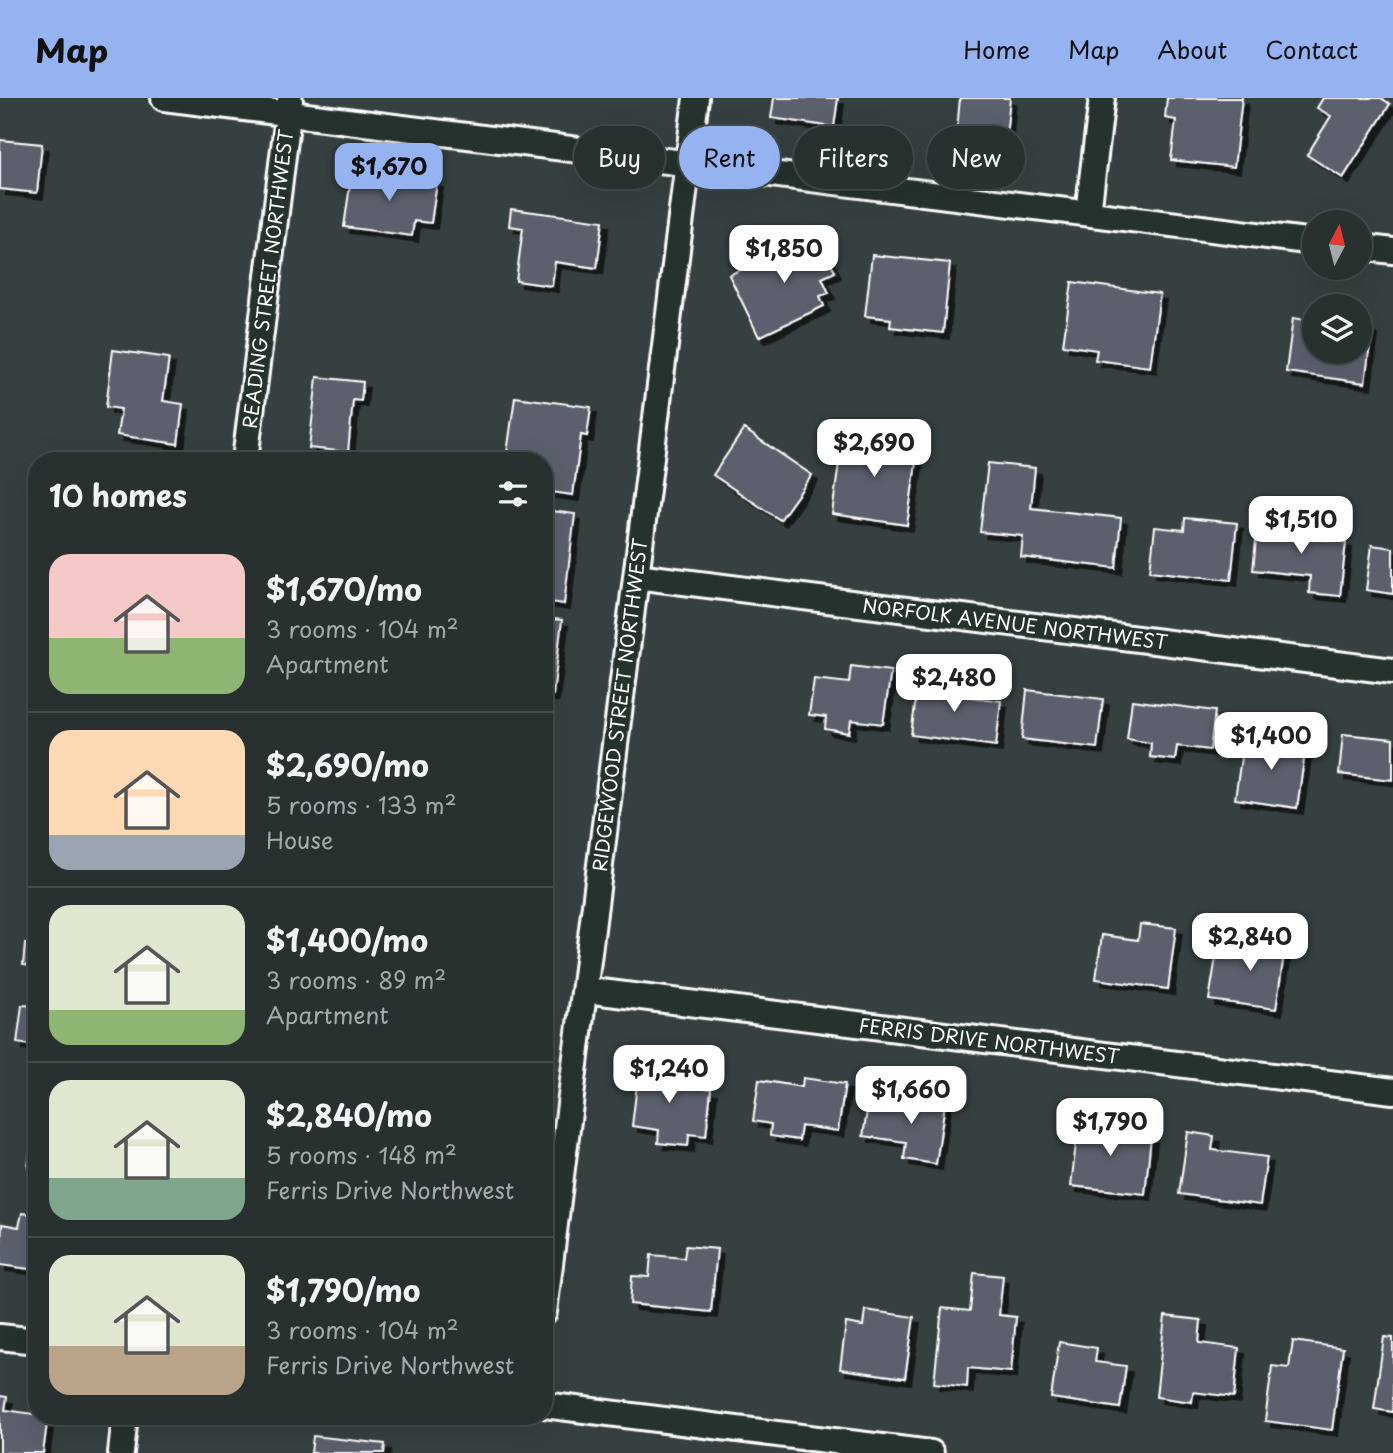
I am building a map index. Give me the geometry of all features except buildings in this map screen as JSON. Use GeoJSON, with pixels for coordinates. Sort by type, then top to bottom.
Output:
{"type":"FeatureCollection","features":[{"type":"Feature","properties":{"kind":"street"},"geometry":{"type":"LineString","coordinates":[[164,98],[289,106],[679,163]]}},
{"type":"Feature","properties":{"kind":"street","name":"RIDGEWOOD STREET NORTHWEST"},"geometry":{"type":"LineString","coordinates":[[693,126],[696,98]]}},
{"type":"Feature","properties":{"kind":"street"},"geometry":{"type":"LineString","coordinates":[[1088,213],[1102,98]]}},
{"type":"Feature","properties":{"kind":"street","name":"READING STREET NORTHWEST"},"geometry":{"type":"LineString","coordinates":[[246,452],[289,106]]}},
{"type":"Feature","properties":{"kind":"street"},"geometry":{"type":"LineString","coordinates":[[780,175],[1302,240]]}},
{"type":"Feature","properties":{"kind":"street","name":"RIDGEWOOD STREET NORTHWEST"},"geometry":{"type":"LineString","coordinates":[[553,1241],[685,189]]}},
{"type":"Feature","properties":{"kind":"street"},"geometry":{"type":"LineString","coordinates":[[1372,248],[1393,251]]}},
{"type":"Feature","properties":{"kind":"street","name":"NORFOLK AVENUE NORTHWEST"},"geometry":{"type":"LineString","coordinates":[[636,576],[1393,671]]}},
{"type":"Feature","properties":{"kind":"street","name":"FERRIS DRIVE NORTHWEST"},"geometry":{"type":"LineString","coordinates":[[585,990],[1393,1091]]}},
{"type":"Feature","properties":{"kind":"street"},"geometry":{"type":"LineString","coordinates":[[0,1337],[28,1340]]}},
{"type":"Feature","properties":{"kind":"street"},"geometry":{"type":"LineString","coordinates":[[553,1406],[931,1453]]}},
{"type":"Feature","properties":{"kind":"street"},"geometry":{"type":"LineString","coordinates":[[121,1453],[124,1425]]}}]}
